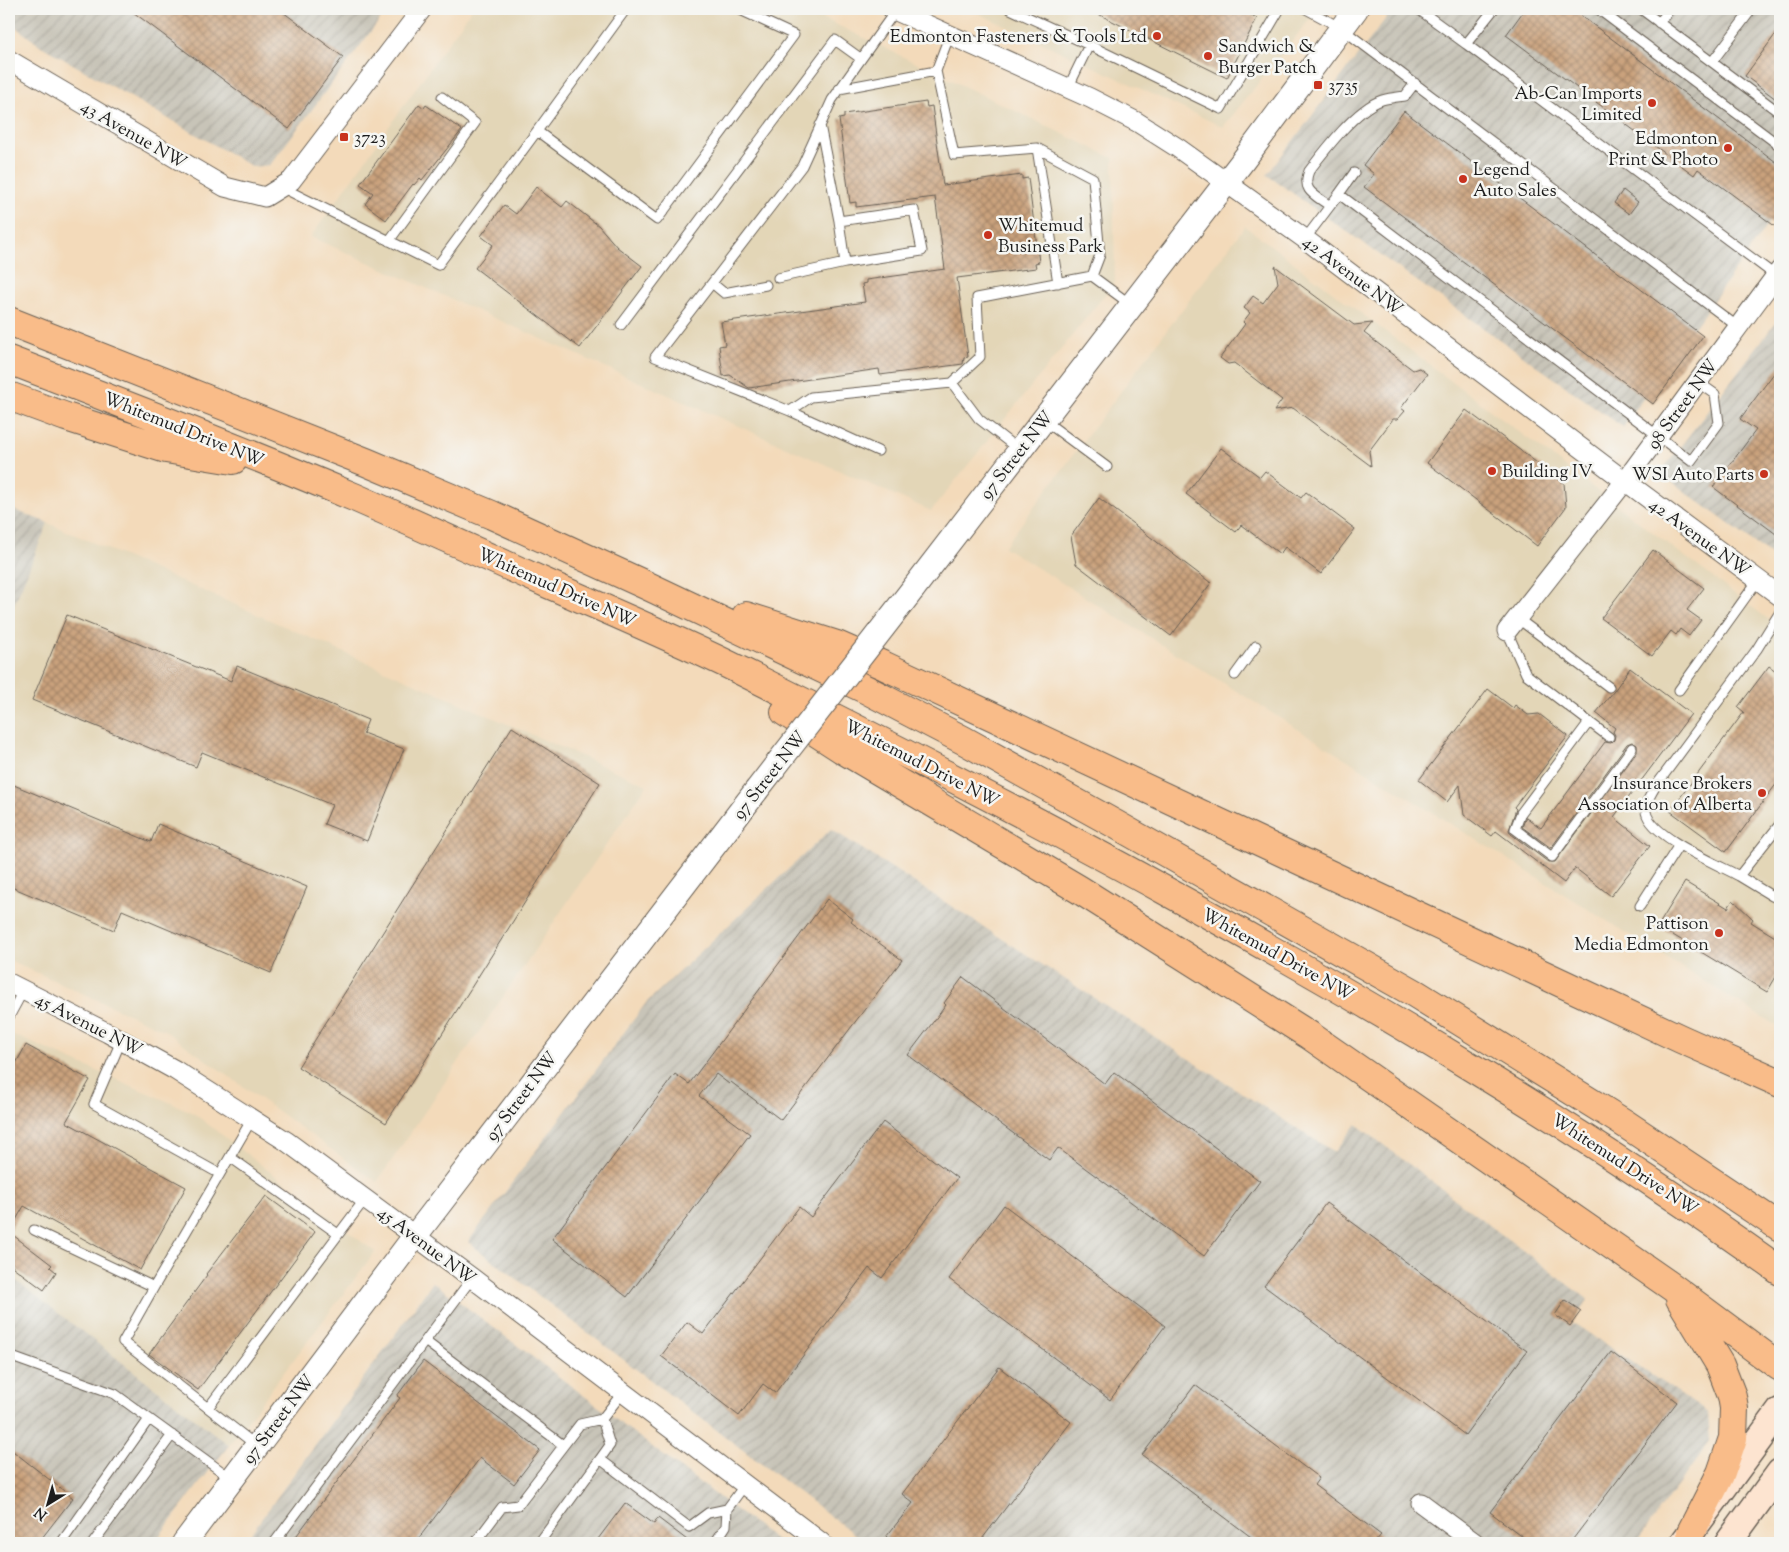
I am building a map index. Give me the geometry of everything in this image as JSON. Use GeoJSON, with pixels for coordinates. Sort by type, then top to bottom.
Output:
{"type":"FeatureCollection","features":[{"type":"Feature","properties":{"kind":"highway","name":"Whitemud Drive NW"},"geometry":{"type":"LineString","coordinates":[[9,321],[366,462],[492,515],[650,587],[867,690],[973,746],[1416,994],[1624,1123],[1780,1227]]}},
{"type":"Feature","properties":{"kind":"highway","name":"Whitemud Drive NW"},"geometry":{"type":"LineString","coordinates":[[9,360],[354,497],[726,663],[976,789],[1280,954],[1486,1075],[1607,1151],[1780,1271]]}},
{"type":"Feature","properties":{"kind":"highway"},"geometry":{"type":"LineString","coordinates":[[9,396],[166,449],[280,467]]}},
{"type":"Feature","properties":{"kind":"highway"},"geometry":{"type":"LineString","coordinates":[[650,587],[837,645],[877,662],[1681,1039],[1780,1083]]}},
{"type":"Feature","properties":{"kind":"highway"},"geometry":{"type":"LineString","coordinates":[[726,663],[788,714],[842,749],[1080,890],[1309,1035],[1672,1287],[1780,1367]]}},
{"type":"Feature","properties":{"kind":"highway"},"geometry":{"type":"LineString","coordinates":[[1681,1039],[1780,1093]]}},
{"type":"Feature","properties":{"kind":"highway"},"geometry":{"type":"LineString","coordinates":[[1672,1287],[1720,1364],[1732,1396],[1734,1408],[1733,1438],[1721,1473],[1687,1538]]}},
{"type":"Feature","properties":{"kind":"main road"},"geometry":{"type":"LineString","coordinates":[[1687,1538],[1780,1411]]}},
{"type":"Feature","properties":{"kind":"main road"},"geometry":{"type":"LineString","coordinates":[[1728,1543],[1772,1488],[1780,1472]]}},
{"type":"Feature","properties":{"kind":"street"},"geometry":{"type":"LineString","coordinates":[[272,192],[291,181],[422,9]]}},
{"type":"Feature","properties":{"kind":"street","name":"97 Street NW"},"geometry":{"type":"LineString","coordinates":[[184,1543],[594,1000],[1132,306],[1356,9]]}},
{"type":"Feature","properties":{"kind":"street","name":"42 Avenue NW"},"geometry":{"type":"LineString","coordinates":[[899,10],[1137,122],[1178,148],[1305,240],[1780,596]]}},
{"type":"Feature","properties":{"kind":"street","name":"43 Avenue NW"},"geometry":{"type":"LineString","coordinates":[[9,60],[225,187],[272,192]]}},
{"type":"Feature","properties":{"kind":"street","name":"98 Street NW"},"geometry":{"type":"LineString","coordinates":[[1512,624],[1625,481],[1778,273]]}},
{"type":"Feature","properties":{"kind":"street","name":"45 Avenue NW"},"geometry":{"type":"LineString","coordinates":[[16,987],[176,1070],[286,1142],[472,1278],[744,1486],[822,1543]]}},
{"type":"Feature","properties":{"kind":"street"},"geometry":{"type":"LineString","coordinates":[[1422,1503],[1476,1543]]}},
{"type":"Feature","properties":{"kind":"lane"},"geometry":{"type":"LineString","coordinates":[[272,192],[388,241],[438,265],[626,9]]}},
{"type":"Feature","properties":{"kind":"lane"},"geometry":{"type":"LineString","coordinates":[[537,131],[657,220],[794,35],[738,9]]}},
{"type":"Feature","properties":{"kind":"lane"},"geometry":{"type":"LineString","coordinates":[[1010,9],[1222,109],[1280,9]]}},
{"type":"Feature","properties":{"kind":"lane"},"geometry":{"type":"LineString","coordinates":[[1306,9],[1341,28],[1738,327]]}},
{"type":"Feature","properties":{"kind":"lane"},"geometry":{"type":"LineString","coordinates":[[1418,9],[1778,273]]}},
{"type":"Feature","properties":{"kind":"lane"},"geometry":{"type":"LineString","coordinates":[[1466,44],[1494,9]]}},
{"type":"Feature","properties":{"kind":"lane"},"geometry":{"type":"LineString","coordinates":[[1598,9],[1780,146]]}},
{"type":"Feature","properties":{"kind":"lane"},"geometry":{"type":"LineString","coordinates":[[1641,9],[1780,113]]}},
{"type":"Feature","properties":{"kind":"lane"},"geometry":{"type":"LineString","coordinates":[[1659,22],[1670,9]]}},
{"type":"Feature","properties":{"kind":"lane"},"geometry":{"type":"LineString","coordinates":[[1712,62],[1752,9]]}},
{"type":"Feature","properties":{"kind":"lane"},"geometry":{"type":"LineString","coordinates":[[878,451],[790,411],[655,357],[802,166],[832,100],[860,58],[899,10]]}},
{"type":"Feature","properties":{"kind":"lane"},"geometry":{"type":"LineString","coordinates":[[950,34],[936,71],[954,155],[1037,148],[1093,178],[1100,255],[1092,276]]}},
{"type":"Feature","properties":{"kind":"lane"},"geometry":{"type":"LineString","coordinates":[[621,325],[835,40],[860,58]]}},
{"type":"Feature","properties":{"kind":"lane"},"geometry":{"type":"LineString","coordinates":[[1068,88],[1089,45]]}},
{"type":"Feature","properties":{"kind":"lane"},"geometry":{"type":"LineString","coordinates":[[839,89],[936,71]]}},
{"type":"Feature","properties":{"kind":"lane"},"geometry":{"type":"LineString","coordinates":[[1330,206],[1309,191],[1305,180],[1309,171],[1353,119],[1368,107],[1382,100],[1405,96],[1415,83]]}},
{"type":"Feature","properties":{"kind":"lane"},"geometry":{"type":"LineString","coordinates":[[388,241],[475,123],[442,97]]}},
{"type":"Feature","properties":{"kind":"lane"},"geometry":{"type":"LineString","coordinates":[[820,124],[839,221],[845,263]]}},
{"type":"Feature","properties":{"kind":"lane"},"geometry":{"type":"LineString","coordinates":[[1037,148],[1058,283]]}},
{"type":"Feature","properties":{"kind":"lane"},"geometry":{"type":"LineString","coordinates":[[1305,240],[1354,173]]}},
{"type":"Feature","properties":{"kind":"lane"},"geometry":{"type":"LineString","coordinates":[[1339,194],[1690,461],[1719,423],[1715,394],[1698,382]]}},
{"type":"Feature","properties":{"kind":"lane"},"geometry":{"type":"LineString","coordinates":[[778,278],[845,263],[922,251],[914,210],[839,221]]}},
{"type":"Feature","properties":{"kind":"lane"},"geometry":{"type":"LineString","coordinates":[[790,411],[811,397],[952,383],[980,357],[977,298],[1092,276],[1132,306]]}},
{"type":"Feature","properties":{"kind":"lane"},"geometry":{"type":"LineString","coordinates":[[712,283],[724,293],[766,285]]}},
{"type":"Feature","properties":{"kind":"lane"},"geometry":{"type":"LineString","coordinates":[[952,383],[979,419],[1019,450]]}},
{"type":"Feature","properties":{"kind":"lane"},"geometry":{"type":"LineString","coordinates":[[1043,420],[1107,467]]}},
{"type":"Feature","properties":{"kind":"lane"},"geometry":{"type":"LineString","coordinates":[[1679,690],[1758,580]]}},
{"type":"Feature","properties":{"kind":"lane"},"geometry":{"type":"LineString","coordinates":[[1780,612],[1757,649],[1655,787],[1647,801],[1646,811],[1650,821],[1660,832],[1679,845],[1739,876],[1772,896],[1780,898]]}},
{"type":"Feature","properties":{"kind":"lane"},"geometry":{"type":"LineString","coordinates":[[1512,624],[1609,687]]}},
{"type":"Feature","properties":{"kind":"lane"},"geometry":{"type":"LineString","coordinates":[[1512,624],[1526,674],[1609,737]]}},
{"type":"Feature","properties":{"kind":"lane"},"geometry":{"type":"LineString","coordinates":[[1235,675],[1256,646]]}},
{"type":"Feature","properties":{"kind":"lane"},"geometry":{"type":"LineString","coordinates":[[1589,722],[1521,813],[1515,829],[1552,857],[1632,748]]}},
{"type":"Feature","properties":{"kind":"lane"},"geometry":{"type":"LineString","coordinates":[[1739,876],[1780,824]]}},
{"type":"Feature","properties":{"kind":"lane"},"geometry":{"type":"LineString","coordinates":[[1640,906],[1679,845]]}},
{"type":"Feature","properties":{"kind":"lane"},"geometry":{"type":"LineString","coordinates":[[9,1017],[16,987]]}},
{"type":"Feature","properties":{"kind":"lane"},"geometry":{"type":"LineString","coordinates":[[121,1041],[94,1104],[220,1174]]}},
{"type":"Feature","properties":{"kind":"lane"},"geometry":{"type":"LineString","coordinates":[[252,1119],[123,1342],[258,1446]]}},
{"type":"Feature","properties":{"kind":"lane"},"geometry":{"type":"LineString","coordinates":[[230,1157],[338,1234]]}},
{"type":"Feature","properties":{"kind":"lane"},"geometry":{"type":"LineString","coordinates":[[208,1408],[365,1199]]}},
{"type":"Feature","properties":{"kind":"lane"},"geometry":{"type":"LineString","coordinates":[[34,1230],[154,1287]]}},
{"type":"Feature","properties":{"kind":"lane"},"geometry":{"type":"LineString","coordinates":[[274,1543],[472,1278]]}},
{"type":"Feature","properties":{"kind":"lane"},"geometry":{"type":"LineString","coordinates":[[425,1341],[563,1446]]}},
{"type":"Feature","properties":{"kind":"lane"},"geometry":{"type":"LineString","coordinates":[[9,1356],[114,1394],[232,1480]]}},
{"type":"Feature","properties":{"kind":"lane"},"geometry":{"type":"LineString","coordinates":[[475,1543],[502,1507],[518,1505],[580,1424],[602,1419],[623,1392]]}},
{"type":"Feature","properties":{"kind":"lane"},"geometry":{"type":"LineString","coordinates":[[62,1543],[149,1419]]}},
{"type":"Feature","properties":{"kind":"lane"},"geometry":{"type":"LineString","coordinates":[[539,1543],[610,1445],[602,1419]]}},
{"type":"Feature","properties":{"kind":"lane"},"geometry":{"type":"LineString","coordinates":[[93,1543],[172,1435]]}},
{"type":"Feature","properties":{"kind":"lane"},"geometry":{"type":"LineString","coordinates":[[600,1459],[689,1527],[708,1514],[727,1509]]}},
{"type":"Feature","properties":{"kind":"lane"},"geometry":{"type":"LineString","coordinates":[[715,1543],[726,1526],[727,1509],[744,1486]]}},
{"type":"Feature","properties":{"kind":"shaded area"},"geometry":{"type":"Polygon","coordinates":[[[9,9],[388,9],[270,165],[253,167],[41,46],[9,22],[9,9]]]}},
{"type":"Feature","properties":{"kind":"shaded area"},"geometry":{"type":"Polygon","coordinates":[[[472,9],[804,9],[1113,158],[1115,282],[931,511],[311,237],[472,9]]]}},
{"type":"Feature","properties":{"kind":"shaded area"},"geometry":{"type":"Polygon","coordinates":[[[969,9],[1318,9],[1223,127],[969,9]]]}},
{"type":"Feature","properties":{"kind":"shaded area"},"geometry":{"type":"Polygon","coordinates":[[[1393,9],[1780,9],[1780,207],[1623,427],[1267,175],[1393,9]]]}},
{"type":"Feature","properties":{"kind":"shaded area"},"geometry":{"type":"Polygon","coordinates":[[[1245,226],[1780,628],[1780,1028],[1004,547],[1245,226]]]}},
{"type":"Feature","properties":{"kind":"shaded area"},"geometry":{"type":"Polygon","coordinates":[[[1780,317],[1780,562],[1660,473],[1780,317]]]}},
{"type":"Feature","properties":{"kind":"shaded area"},"geometry":{"type":"Polygon","coordinates":[[[9,508],[48,523],[9,617],[9,508]]]}},
{"type":"Feature","properties":{"kind":"shaded area"},"geometry":{"type":"Polygon","coordinates":[[[48,523],[647,785],[377,1182],[164,1030],[9,960],[9,617],[48,523]]]}},
{"type":"Feature","properties":{"kind":"shaded area"},"geometry":{"type":"Polygon","coordinates":[[[831,829],[1334,1152],[1356,1124],[1588,1300],[1572,1322],[1708,1413],[1710,1441],[1636,1543],[866,1543],[468,1242],[646,1003],[831,829]]]}},
{"type":"Feature","properties":{"kind":"shaded area"},"geometry":{"type":"Polygon","coordinates":[[[9,1033],[192,1112],[375,1252],[229,1445],[9,1275],[9,1033]]]}},
{"type":"Feature","properties":{"kind":"shaded area"},"geometry":{"type":"Polygon","coordinates":[[[9,1275],[229,1445],[154,1543],[9,1543],[9,1275]]]}},
{"type":"Feature","properties":{"kind":"shaded area"},"geometry":{"type":"Polygon","coordinates":[[[433,1282],[780,1543],[244,1543],[433,1282]]]}},
{"type":"Feature","properties":{"kind":"building"},"geometry":{"type":"Polygon","coordinates":[[[129,9],[279,9],[343,57],[289,129],[129,9]]]}},
{"type":"Feature","properties":{"kind":"building"},"geometry":{"type":"Polygon","coordinates":[[[1088,9],[1239,9],[1257,18],[1227,78],[1088,9]]]}},
{"type":"Feature","properties":{"kind":"building"},"geometry":{"type":"Polygon","coordinates":[[[1525,9],[1572,9],[1780,165],[1780,230],[1698,169],[1694,175],[1506,35],[1525,9]]]}},
{"type":"Feature","properties":{"kind":"building"},"geometry":{"type":"Polygon","coordinates":[[[1780,28],[1780,102],[1745,76],[1780,28]]]}},
{"type":"Feature","properties":{"kind":"building","name":"Whitemud Business Park"},"geometry":{"type":"Polygon","coordinates":[[[926,102],[927,107],[932,106],[943,185],[1022,175],[1022,179],[1028,178],[1039,262],[1035,263],[1036,268],[957,278],[968,357],[964,358],[963,364],[880,375],[879,369],[749,388],[730,375],[723,376],[719,346],[725,345],[721,322],[865,302],[862,284],[866,283],[866,280],[945,269],[935,197],[856,207],[856,202],[850,203],[839,119],[844,118],[844,114],[926,102]]]}},
{"type":"Feature","properties":{"kind":"building"},"geometry":{"type":"Polygon","coordinates":[[[419,104],[424,108],[426,105],[462,130],[422,180],[420,178],[413,184],[386,220],[365,204],[373,193],[360,184],[419,104]]]}},
{"type":"Feature","properties":{"kind":"building"},"geometry":{"type":"Polygon","coordinates":[[[1404,111],[1703,336],[1653,404],[1364,187],[1374,174],[1363,165],[1404,111]]]}},
{"type":"Feature","properties":{"kind":"building"},"geometry":{"type":"Polygon","coordinates":[[[536,187],[562,207],[567,201],[599,226],[617,247],[642,266],[580,348],[475,268],[493,245],[481,236],[504,205],[516,214],[536,187]]]}},
{"type":"Feature","properties":{"kind":"building"},"geometry":{"type":"Polygon","coordinates":[[[1623,190],[1638,202],[1629,214],[1614,203],[1623,190]]]}},
{"type":"Feature","properties":{"kind":"building"},"geometry":{"type":"Polygon","coordinates":[[[1275,266],[1354,325],[1372,323],[1364,333],[1413,370],[1419,368],[1427,374],[1401,408],[1405,411],[1398,419],[1393,419],[1369,451],[1371,466],[1293,408],[1274,411],[1282,400],[1234,363],[1228,364],[1220,358],[1245,324],[1243,322],[1250,313],[1244,308],[1253,296],[1263,303],[1278,283],[1275,266]]]}},
{"type":"Feature","properties":{"kind":"building"},"geometry":{"type":"Polygon","coordinates":[[[1780,365],[1780,537],[1713,487],[1756,430],[1740,419],[1780,365]]]}},
{"type":"Feature","properties":{"kind":"building","name":"Building IV"},"geometry":{"type":"Polygon","coordinates":[[[1466,410],[1564,483],[1566,507],[1537,546],[1427,463],[1466,410]]]}},
{"type":"Feature","properties":{"kind":"building"},"geometry":{"type":"Polygon","coordinates":[[[1221,448],[1260,477],[1265,471],[1301,498],[1306,492],[1355,529],[1321,574],[1285,547],[1280,554],[1241,525],[1236,532],[1186,494],[1221,448]]]}},
{"type":"Feature","properties":{"kind":"building"},"geometry":{"type":"Polygon","coordinates":[[[1099,498],[1211,583],[1171,636],[1076,564],[1071,536],[1099,498]]]}},
{"type":"Feature","properties":{"kind":"building"},"geometry":{"type":"Polygon","coordinates":[[[1653,550],[1704,588],[1687,610],[1701,620],[1689,636],[1680,629],[1676,635],[1671,631],[1652,656],[1601,618],[1653,550]]]}},
{"type":"Feature","properties":{"kind":"building"},"geometry":{"type":"Polygon","coordinates":[[[67,615],[231,681],[237,666],[368,720],[363,733],[404,749],[367,841],[324,824],[332,805],[202,752],[196,767],[32,700],[67,615]]]}},
{"type":"Feature","properties":{"kind":"building"},"geometry":{"type":"Polygon","coordinates":[[[1769,666],[1780,674],[1780,779],[1726,852],[1670,811],[1744,712],[1738,707],[1769,666]]]}},
{"type":"Feature","properties":{"kind":"building"},"geometry":{"type":"Polygon","coordinates":[[[1630,668],[1691,714],[1614,817],[1650,846],[1611,896],[1575,868],[1564,883],[1496,831],[1492,836],[1464,815],[1460,785],[1447,802],[1419,780],[1488,689],[1513,708],[1515,705],[1528,715],[1539,714],[1568,736],[1514,807],[1516,809],[1509,830],[1511,834],[1548,862],[1555,862],[1637,752],[1637,745],[1632,742],[1627,744],[1551,848],[1522,827],[1526,817],[1541,828],[1605,742],[1611,743],[1614,740],[1615,735],[1613,732],[1615,728],[1596,713],[1630,668]]]}},
{"type":"Feature","properties":{"kind":"building"},"geometry":{"type":"Polygon","coordinates":[[[512,727],[600,783],[386,1123],[298,1067],[512,727]]]}},
{"type":"Feature","properties":{"kind":"building"},"geometry":{"type":"Polygon","coordinates":[[[9,783],[151,842],[158,824],[307,887],[271,973],[122,910],[114,930],[9,886],[9,783]]]}},
{"type":"Feature","properties":{"kind":"building","name":"Pattison Media Edmonton"},"geometry":{"type":"Polygon","coordinates":[[[1685,882],[1728,908],[1733,900],[1753,919],[1751,922],[1780,940],[1780,970],[1767,992],[1658,926],[1685,882]]]}},
{"type":"Feature","properties":{"kind":"building"},"geometry":{"type":"Polygon","coordinates":[[[827,899],[853,919],[851,922],[902,960],[781,1120],[731,1082],[729,1084],[716,1074],[699,1096],[750,1134],[627,1297],[552,1239],[675,1074],[689,1084],[827,899]]]}},
{"type":"Feature","properties":{"kind":"building"},"geometry":{"type":"Polygon","coordinates":[[[963,977],[1105,1084],[1114,1072],[1260,1181],[1204,1256],[1058,1148],[1049,1160],[908,1055],[946,1005],[944,1003],[963,977]]]}},
{"type":"Feature","properties":{"kind":"building"},"geometry":{"type":"Polygon","coordinates":[[[26,1045],[90,1080],[66,1122],[186,1187],[140,1270],[24,1206],[9,1232],[9,1076],[26,1045]]]}},
{"type":"Feature","properties":{"kind":"building"},"geometry":{"type":"Polygon","coordinates":[[[883,1122],[957,1178],[882,1278],[869,1268],[775,1393],[763,1384],[739,1416],[661,1356],[687,1322],[703,1334],[799,1207],[811,1217],[883,1122]]]}},
{"type":"Feature","properties":{"kind":"building"},"geometry":{"type":"Polygon","coordinates":[[[266,1196],[315,1232],[198,1390],[149,1354],[206,1274],[266,1196]]]}},
{"type":"Feature","properties":{"kind":"building"},"geometry":{"type":"Polygon","coordinates":[[[1326,1203],[1527,1351],[1465,1435],[1264,1286],[1326,1203]]]}},
{"type":"Feature","properties":{"kind":"building"},"geometry":{"type":"Polygon","coordinates":[[[1004,1205],[1165,1326],[1110,1400],[949,1279],[1004,1205]]]}},
{"type":"Feature","properties":{"kind":"building"},"geometry":{"type":"Polygon","coordinates":[[[9,1232],[52,1265],[50,1267],[56,1272],[44,1290],[9,1264],[9,1232]]]}},
{"type":"Feature","properties":{"kind":"building"},"geometry":{"type":"Polygon","coordinates":[[[1565,1300],[1581,1311],[1570,1326],[1555,1315],[1565,1300]]]}},
{"type":"Feature","properties":{"kind":"building"},"geometry":{"type":"Polygon","coordinates":[[[1611,1352],[1677,1402],[1570,1543],[1531,1543],[1490,1512],[1611,1352]]]}},
{"type":"Feature","properties":{"kind":"building"},"geometry":{"type":"Polygon","coordinates":[[[423,1361],[540,1450],[514,1484],[480,1458],[415,1543],[291,1543],[400,1398],[397,1396],[423,1361]]]}},
{"type":"Feature","properties":{"kind":"building"},"geometry":{"type":"Polygon","coordinates":[[[999,1367],[1071,1422],[979,1543],[894,1543],[886,1537],[913,1503],[902,1494],[999,1367]]]}},
{"type":"Feature","properties":{"kind":"building"},"geometry":{"type":"Polygon","coordinates":[[[1195,1385],[1319,1478],[1314,1485],[1381,1535],[1374,1543],[1259,1543],[1142,1455],[1195,1385]]]}},
{"type":"Feature","properties":{"kind":"building"},"geometry":{"type":"Polygon","coordinates":[[[9,1448],[73,1498],[38,1543],[9,1543],[9,1448]]]}},
{"type":"Feature","properties":{"kind":"building"},"geometry":{"type":"Polygon","coordinates":[[[625,1503],[654,1524],[658,1518],[691,1543],[595,1543],[625,1503]]]}},
{"type":"Feature","properties":{"kind":"place","name":"Edmonton Fasteners & Tools Ltd"},"geometry":{"type":"Point","coordinates":[1157,36]}},
{"type":"Feature","properties":{"kind":"place","name":"Sandwich & Burger Patch"},"geometry":{"type":"Point","coordinates":[1208,56]}},
{"type":"Feature","properties":{"kind":"place","name":"3735"},"geometry":{"type":"Point","coordinates":[1318,85]}},
{"type":"Feature","properties":{"kind":"place","name":"Ab-Can Imports Limited"},"geometry":{"type":"Point","coordinates":[1652,103]}},
{"type":"Feature","properties":{"kind":"place","name":"3723"},"geometry":{"type":"Point","coordinates":[344,137]}},
{"type":"Feature","properties":{"kind":"place","name":"Edmonton Print & Photo"},"geometry":{"type":"Point","coordinates":[1728,148]}},
{"type":"Feature","properties":{"kind":"place","name":"Legend Auto Sales"},"geometry":{"type":"Point","coordinates":[1463,179]}},
{"type":"Feature","properties":{"kind":"place","name":"Whitemud Business Park"},"geometry":{"type":"Point","coordinates":[988,235]}},
{"type":"Feature","properties":{"kind":"place","name":"Building IV"},"geometry":{"type":"Point","coordinates":[1492,471]}},
{"type":"Feature","properties":{"kind":"place","name":"WSI Auto Parts"},"geometry":{"type":"Point","coordinates":[1764,474]}},
{"type":"Feature","properties":{"kind":"place","name":"Insurance Brokers Association of Alberta"},"geometry":{"type":"Point","coordinates":[1762,793]}},
{"type":"Feature","properties":{"kind":"place","name":"Pattison Media Edmonton"},"geometry":{"type":"Point","coordinates":[1719,933]}}]}
